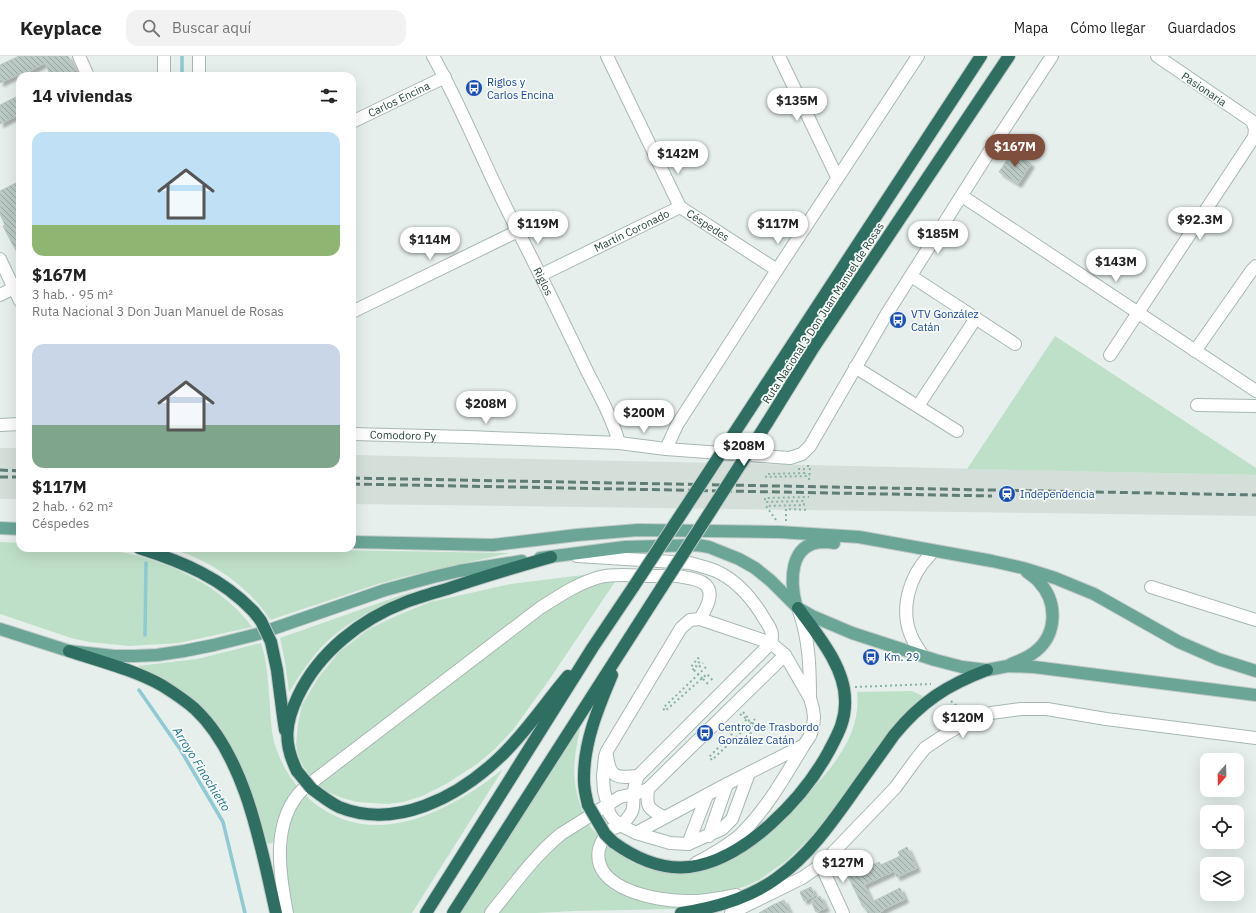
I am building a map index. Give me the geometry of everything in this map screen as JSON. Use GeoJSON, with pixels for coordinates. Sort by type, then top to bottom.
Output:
{"type":"FeatureCollection","features":[{"type":"Feature","properties":{"kind":"highway","name":"Ruta Nacional 3 Don Juan Manuel de Rosas"},"geometry":{"type":"LineString","coordinates":[[594,647],[981,56]]}},
{"type":"Feature","properties":{"kind":"highway","name":"Ruta Nacional 3 Don Juan Manuel de Rosas"},"geometry":{"type":"LineString","coordinates":[[629,638],[812,350],[1009,56]]}},
{"type":"Feature","properties":{"kind":"highway"},"geometry":{"type":"LineString","coordinates":[[152,552],[193,568],[212,578],[229,589],[254,612],[261,621],[270,642],[277,670],[287,746],[297,771],[311,788],[323,798],[339,807],[356,812],[392,814],[411,811],[430,804],[469,782],[499,758],[516,740],[594,647]]}},
{"type":"Feature","properties":{"kind":"highway"},"geometry":{"type":"LineString","coordinates":[[286,735],[294,703],[312,672],[336,645],[357,629],[385,612],[405,603],[557,556]]}},
{"type":"Feature","properties":{"kind":"highway"},"geometry":{"type":"LineString","coordinates":[[629,638],[604,695],[589,738],[584,781],[588,805],[605,834],[613,842],[633,855],[650,863],[666,866],[688,867],[708,863],[728,853],[747,842],[772,824],[795,800],[813,778],[840,729],[845,714],[846,700],[844,688],[832,656],[797,606]]}},
{"type":"Feature","properties":{"kind":"highway"},"geometry":{"type":"LineString","coordinates":[[453,913],[629,638]]}},
{"type":"Feature","properties":{"kind":"highway"},"geometry":{"type":"LineString","coordinates":[[426,913],[594,647]]}},
{"type":"Feature","properties":{"kind":"highway"},"geometry":{"type":"LineString","coordinates":[[68,651],[144,677],[161,685],[195,709],[207,722],[218,738],[239,778],[253,818],[276,913]]}},
{"type":"Feature","properties":{"kind":"highway"},"geometry":{"type":"LineString","coordinates":[[681,913],[721,904],[761,888],[777,879],[792,867],[810,849],[835,819],[902,724],[922,705],[941,691],[967,677],[987,670]]}},
{"type":"Feature","properties":{"kind":"main road"},"geometry":{"type":"LineString","coordinates":[[0,528],[16,529]]}},
{"type":"Feature","properties":{"kind":"main road"},"geometry":{"type":"LineString","coordinates":[[356,542],[494,545],[577,535],[638,530],[786,532],[859,537],[992,561],[1023,568],[1055,578],[1094,594],[1179,642],[1218,659],[1256,671]]}},
{"type":"Feature","properties":{"kind":"main road"},"geometry":{"type":"LineString","coordinates":[[797,606],[792,583],[792,573],[795,563],[803,550],[816,543],[858,544],[930,555],[961,556]]}},
{"type":"Feature","properties":{"kind":"main road"},"geometry":{"type":"LineString","coordinates":[[0,629],[68,651],[93,654],[135,656],[184,651],[258,634],[385,590],[459,571],[625,547],[696,545],[709,547],[740,559],[755,568],[797,606],[812,616],[852,633],[962,667],[987,670],[1008,666],[1034,667],[1256,694]]}},
{"type":"Feature","properties":{"kind":"main road"},"geometry":{"type":"LineString","coordinates":[[1008,666],[1035,652],[1050,634],[1052,624],[1052,610],[1048,594],[1040,582],[1023,568]]}},
{"type":"Feature","properties":{"kind":"street"},"geometry":{"type":"LineString","coordinates":[[79,56],[86,72]]}},
{"type":"Feature","properties":{"kind":"street"},"geometry":{"type":"LineString","coordinates":[[164,56],[164,72]]}},
{"type":"Feature","properties":{"kind":"street"},"geometry":{"type":"LineString","coordinates":[[199,56],[200,72]]}},
{"type":"Feature","properties":{"kind":"street","name":"Riglos"},"geometry":{"type":"LineString","coordinates":[[433,56],[445,77],[518,231],[541,275],[615,430],[618,443]]}},
{"type":"Feature","properties":{"kind":"street","name":"Céspedes"},"geometry":{"type":"LineString","coordinates":[[607,56],[680,207],[777,270]]}},
{"type":"Feature","properties":{"kind":"street"},"geometry":{"type":"LineString","coordinates":[[779,56],[837,177]]}},
{"type":"Feature","properties":{"kind":"street"},"geometry":{"type":"LineString","coordinates":[[666,449],[677,425],[837,177],[918,56]]}},
{"type":"Feature","properties":{"kind":"street"},"geometry":{"type":"LineString","coordinates":[[958,431],[855,367],[911,276],[1052,56]]}},
{"type":"Feature","properties":{"kind":"street","name":"Pasionaria"},"geometry":{"type":"LineString","coordinates":[[1138,312],[1254,137],[1255,129],[1252,121],[1157,56]]}},
{"type":"Feature","properties":{"kind":"street","name":"Carlos Encina"},"geometry":{"type":"LineString","coordinates":[[356,120],[445,77]]}},
{"type":"Feature","properties":{"kind":"street"},"geometry":{"type":"LineString","coordinates":[[962,196],[1256,391]]}},
{"type":"Feature","properties":{"kind":"street","name":"Martín Coronado"},"geometry":{"type":"LineString","coordinates":[[541,275],[680,207]]}},
{"type":"Feature","properties":{"kind":"street"},"geometry":{"type":"LineString","coordinates":[[356,310],[518,231]]}},
{"type":"Feature","properties":{"kind":"street"},"geometry":{"type":"LineString","coordinates":[[0,259],[16,284]]}},
{"type":"Feature","properties":{"kind":"street"},"geometry":{"type":"LineString","coordinates":[[1195,351],[1256,266]]}},
{"type":"Feature","properties":{"kind":"street"},"geometry":{"type":"LineString","coordinates":[[911,276],[1015,344]]}},
{"type":"Feature","properties":{"kind":"street"},"geometry":{"type":"LineString","coordinates":[[0,295],[16,287]]}},
{"type":"Feature","properties":{"kind":"street"},"geometry":{"type":"LineString","coordinates":[[1110,355],[1138,312]]}},
{"type":"Feature","properties":{"kind":"street"},"geometry":{"type":"LineString","coordinates":[[918,406],[976,318]]}},
{"type":"Feature","properties":{"kind":"street","name":"Comodoro Py"},"geometry":{"type":"LineString","coordinates":[[356,434],[618,443],[666,449],[790,458],[802,454],[810,446],[855,367]]}},
{"type":"Feature","properties":{"kind":"street"},"geometry":{"type":"LineString","coordinates":[[1197,405],[1256,406]]}},
{"type":"Feature","properties":{"kind":"street"},"geometry":{"type":"LineString","coordinates":[[0,425],[16,424]]}},
{"type":"Feature","properties":{"kind":"street"},"geometry":{"type":"LineString","coordinates":[[923,656],[911,637],[908,629],[906,606],[911,582],[930,555]]}},
{"type":"Feature","properties":{"kind":"street"},"geometry":{"type":"LineString","coordinates":[[557,556],[690,563],[706,567],[733,581],[744,591],[755,604],[771,630],[771,643],[638,776],[634,793],[634,806],[628,819],[622,826],[612,829],[604,837],[598,856],[607,876],[614,882],[623,888],[655,898],[687,901],[722,898],[761,888]]}},
{"type":"Feature","properties":{"kind":"street"},"geometry":{"type":"LineString","coordinates":[[287,913],[280,874],[279,848],[283,826],[293,800],[303,788],[540,608],[572,589],[601,577],[682,576],[706,585],[709,591],[707,607],[700,619]]}},
{"type":"Feature","properties":{"kind":"street"},"geometry":{"type":"LineString","coordinates":[[1151,587],[1256,620]]}},
{"type":"Feature","properties":{"kind":"street"},"geometry":{"type":"LineString","coordinates":[[688,867],[717,852],[739,835],[761,812],[810,736],[814,717],[810,698],[808,646],[804,623],[797,606]]}},
{"type":"Feature","properties":{"kind":"street"},"geometry":{"type":"LineString","coordinates":[[749,773],[732,819],[722,829],[688,844],[670,843],[636,833],[622,826],[613,819],[609,813],[604,791],[603,776],[607,751],[681,628],[690,620],[700,619],[771,643],[786,655],[810,698]]}},
{"type":"Feature","properties":{"kind":"street"},"geometry":{"type":"LineString","coordinates":[[491,913],[525,870],[561,834],[620,797],[648,789],[786,655]]}},
{"type":"Feature","properties":{"kind":"street"},"geometry":{"type":"LineString","coordinates":[[731,913],[802,878],[821,865],[895,788],[925,748],[946,734],[972,720],[991,713],[1021,709],[1047,709],[1106,719],[1256,738]]}},
{"type":"Feature","properties":{"kind":"street"},"geometry":{"type":"LineString","coordinates":[[636,833],[804,745]]}},
{"type":"Feature","properties":{"kind":"street"},"geometry":{"type":"LineString","coordinates":[[607,751],[612,773],[617,777],[622,778],[638,776]]}},
{"type":"Feature","properties":{"kind":"street"},"geometry":{"type":"LineString","coordinates":[[709,836],[727,784]]}},
{"type":"Feature","properties":{"kind":"street"},"geometry":{"type":"LineString","coordinates":[[648,789],[647,801],[652,811],[664,817]]}},
{"type":"Feature","properties":{"kind":"street"},"geometry":{"type":"LineString","coordinates":[[688,844],[707,795]]}},
{"type":"Feature","properties":{"kind":"street"},"geometry":{"type":"LineString","coordinates":[[821,865],[843,913]]}},
{"type":"Feature","properties":{"kind":"path"},"geometry":{"type":"LineString","coordinates":[[796,469],[804,469],[805,473],[767,474],[766,477],[810,476]]}},
{"type":"Feature","properties":{"kind":"path"},"geometry":{"type":"LineString","coordinates":[[786,532],[766,506],[804,505],[804,501],[765,502],[765,498],[809,497]]}},
{"type":"Feature","properties":{"kind":"path"},"geometry":{"type":"LineString","coordinates":[[786,532],[786,509],[809,510]]}},
{"type":"Feature","properties":{"kind":"path"},"geometry":{"type":"LineString","coordinates":[[703,663],[698,668],[696,666],[700,661],[698,658],[691,667],[710,686]]}},
{"type":"Feature","properties":{"kind":"path"},"geometry":{"type":"LineString","coordinates":[[706,667],[663,708],[665,711],[707,674],[714,682]]}},
{"type":"Feature","properties":{"kind":"path"},"geometry":{"type":"LineString","coordinates":[[844,688],[933,684],[972,720]]}},
{"type":"Feature","properties":{"kind":"path"},"geometry":{"type":"LineString","coordinates":[[755,719],[712,760],[709,757],[748,718],[742,713],[755,725],[748,731],[750,733],[760,723]]}},
{"type":"Feature","properties":{"kind":"shaded area"},"geometry":{"type":"Polygon","coordinates":[[[0,448],[16,448],[16,499],[0,499],[0,448]]]}},
{"type":"Feature","properties":{"kind":"shaded area"},"geometry":{"type":"Polygon","coordinates":[[[356,455],[1256,475],[1256,516],[356,504],[356,455]]]}},
{"type":"Feature","properties":{"kind":"green space"},"geometry":{"type":"Polygon","coordinates":[[[1055,336],[1256,468],[1256,475],[967,469],[1055,336]]]}},
{"type":"Feature","properties":{"kind":"green space"},"geometry":{"type":"Polygon","coordinates":[[[0,542],[16,543],[16,552],[122,552],[162,563],[183,572],[221,595],[238,610],[252,627],[179,643],[129,646],[89,642],[71,638],[0,614],[0,542]]]}},
{"type":"Feature","properties":{"kind":"green space"},"geometry":{"type":"Polygon","coordinates":[[[356,550],[510,553],[403,577],[270,620],[255,600],[236,582],[203,561],[180,552],[356,552],[356,550]]]}},
{"type":"Feature","properties":{"kind":"green space"},"geometry":{"type":"Polygon","coordinates":[[[623,570],[549,680],[513,730],[495,749],[477,764],[446,784],[422,796],[404,802],[387,804],[357,802],[328,792],[316,783],[303,766],[298,755],[296,744],[302,705],[318,678],[339,652],[369,629],[430,602],[510,584],[623,570]]]}},
{"type":"Feature","properties":{"kind":"green space"},"geometry":{"type":"Polygon","coordinates":[[[416,590],[363,615],[327,641],[306,666],[289,692],[280,638],[416,590]]]}},
{"type":"Feature","properties":{"kind":"green space"},"geometry":{"type":"Polygon","coordinates":[[[261,643],[268,682],[271,726],[275,745],[281,761],[300,790],[306,796],[337,817],[361,824],[386,825],[411,820],[436,811],[460,799],[503,769],[412,913],[292,913],[287,888],[284,840],[268,844],[245,774],[228,742],[216,725],[178,689],[138,666],[197,659],[261,643]]]}},
{"type":"Feature","properties":{"kind":"green space"},"geometry":{"type":"Polygon","coordinates":[[[912,691],[923,696],[900,719],[829,817],[786,861],[759,880],[746,886],[676,909],[537,913],[461,913],[582,719],[576,751],[574,775],[582,811],[590,826],[611,847],[635,864],[654,870],[675,872],[766,833],[785,819],[824,776],[842,751],[855,723],[857,692],[912,691]]]}},
{"type":"Feature","properties":{"kind":"building"},"geometry":{"type":"Polygon","coordinates":[[[19,56],[68,56],[75,70],[70,72],[49,72],[45,63],[28,72],[16,72],[16,75],[0,83],[0,65],[19,56]]]}},
{"type":"Feature","properties":{"kind":"building"},"geometry":{"type":"Polygon","coordinates":[[[16,97],[16,116],[0,124],[0,105],[16,97]]]}},
{"type":"Feature","properties":{"kind":"building"},"geometry":{"type":"Polygon","coordinates":[[[1013,151],[1031,164],[1018,184],[999,172],[1013,151]]]}},
{"type":"Feature","properties":{"kind":"building"},"geometry":{"type":"Polygon","coordinates":[[[16,183],[16,214],[14,215],[16,219],[16,250],[3,226],[5,225],[0,214],[0,191],[16,183]]]}},
{"type":"Feature","properties":{"kind":"building"},"geometry":{"type":"Polygon","coordinates":[[[907,847],[917,868],[897,877],[894,871],[864,885],[872,902],[900,888],[905,899],[878,913],[868,913],[865,907],[863,907],[846,872],[864,863],[866,868],[879,862],[881,865],[900,856],[898,852],[907,847]]]}},
{"type":"Feature","properties":{"kind":"building"},"geometry":{"type":"Polygon","coordinates":[[[811,887],[815,896],[804,901],[800,892],[811,887]]]}},
{"type":"Feature","properties":{"kind":"building"},"geometry":{"type":"Polygon","coordinates":[[[820,896],[826,908],[816,912],[811,901],[820,896]]]}},
{"type":"Feature","properties":{"kind":"building"},"geometry":{"type":"Polygon","coordinates":[[[784,900],[790,913],[759,913],[773,905],[784,900]]]}},
{"type":"Feature","properties":{"kind":"waterway","name":"Arroyo Finochietto"},"geometry":{"type":"LineString","coordinates":[[182,56],[182,72]]}},
{"type":"Feature","properties":{"kind":"waterway","name":"Arroyo Finochietto"},"geometry":{"type":"LineString","coordinates":[[145,635],[146,563]]}},
{"type":"Feature","properties":{"kind":"waterway","name":"Arroyo Finochietto"},"geometry":{"type":"LineString","coordinates":[[139,690],[180,749],[223,822],[245,913]]}},
{"type":"Feature","properties":{"kind":"railway"},"geometry":{"type":"LineString","coordinates":[[0,470],[16,471]]}},
{"type":"Feature","properties":{"kind":"railway"},"geometry":{"type":"LineString","coordinates":[[0,477],[16,477]]}},
{"type":"Feature","properties":{"kind":"railway"},"geometry":{"type":"LineString","coordinates":[[356,478],[1256,495]]}},
{"type":"Feature","properties":{"kind":"railway"},"geometry":{"type":"LineString","coordinates":[[356,484],[992,496]]}},
{"type":"Feature","properties":{"kind":"place","name":"Riglos y Carlos Encina"},"geometry":{"type":"Point","coordinates":[474,88]}},
{"type":"Feature","properties":{"kind":"place","name":"VTV González Catán"},"geometry":{"type":"Point","coordinates":[898,320]}},
{"type":"Feature","properties":{"kind":"place","name":"Independencia"},"geometry":{"type":"Point","coordinates":[1007,494]}},
{"type":"Feature","properties":{"kind":"place","name":"Km. 29"},"geometry":{"type":"Point","coordinates":[871,657]}},
{"type":"Feature","properties":{"kind":"place","name":"Centro de Trasbordo González Catán"},"geometry":{"type":"Point","coordinates":[705,733]}}]}
